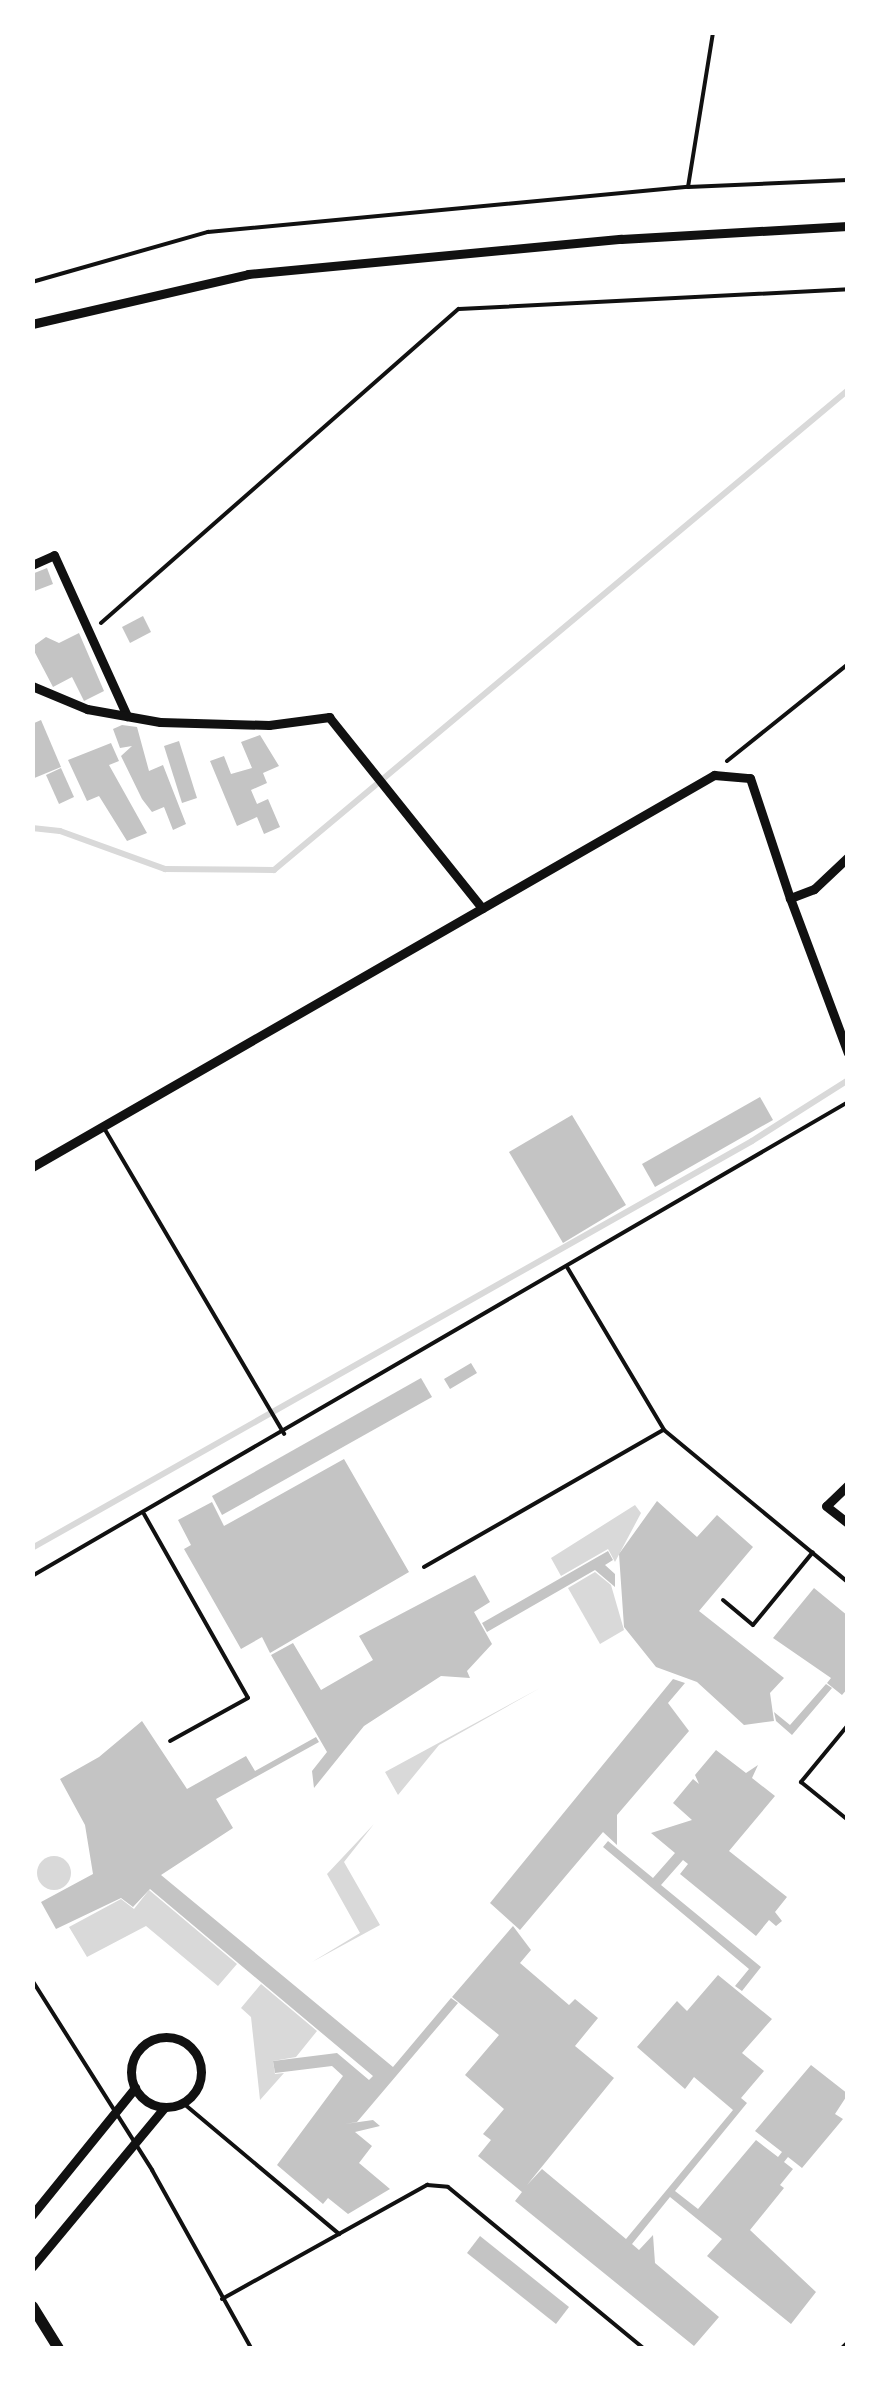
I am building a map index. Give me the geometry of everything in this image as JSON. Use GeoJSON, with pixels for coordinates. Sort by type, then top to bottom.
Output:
{"type":"FeatureCollection","features":[{"type":"Feature","properties":{"kind":"main road"},"geometry":{"type":"LineString","coordinates":[[32,2306],[58,2348]]}},
{"type":"Feature","properties":{"kind":"street"},"geometry":{"type":"LineString","coordinates":[[32,324],[248,274],[622,239],[848,226]]}},
{"type":"Feature","properties":{"kind":"street"},"geometry":{"type":"LineString","coordinates":[[32,565],[54,554],[127,716]]}},
{"type":"Feature","properties":{"kind":"street"},"geometry":{"type":"LineString","coordinates":[[32,686],[127,716],[269,725],[329,716],[482,908]]}},
{"type":"Feature","properties":{"kind":"street"},"geometry":{"type":"LineString","coordinates":[[32,1167],[700,783],[727,773],[750,778],[848,1053]]}},
{"type":"Feature","properties":{"kind":"street"},"geometry":{"type":"LineString","coordinates":[[790,898],[814,888],[848,857]]}},
{"type":"Feature","properties":{"kind":"street"},"geometry":{"type":"LineString","coordinates":[[848,1485],[826,1506],[848,1524]]}},
{"type":"Feature","properties":{"kind":"street"},"geometry":{"type":"LineString","coordinates":[[32,2267],[164,2107],[183,2103],[196,2090],[200,2067],[180,2039],[162,2037],[138,2050],[131,2064],[135,2088],[164,2107]]}},
{"type":"Feature","properties":{"kind":"street"},"geometry":{"type":"LineString","coordinates":[[32,2215],[135,2088]]}},
{"type":"Feature","properties":{"kind":"lane"},"geometry":{"type":"LineString","coordinates":[[32,1576],[284,1434],[848,1102]]}},
{"type":"Feature","properties":{"kind":"lane"},"geometry":{"type":"LineString","coordinates":[[103,1127],[284,1434]]}},
{"type":"Feature","properties":{"kind":"lane"},"geometry":{"type":"LineString","coordinates":[[566,1267],[664,1430],[848,1582]]}},
{"type":"Feature","properties":{"kind":"lane"},"geometry":{"type":"LineString","coordinates":[[424,1568],[664,1430]]}},
{"type":"Feature","properties":{"kind":"lane"},"geometry":{"type":"LineString","coordinates":[[143,1514],[248,1698],[170,1741]]}},
{"type":"Feature","properties":{"kind":"lane"},"geometry":{"type":"LineString","coordinates":[[723,1600],[752,1625],[813,1552]]}},
{"type":"Feature","properties":{"kind":"lane"},"geometry":{"type":"LineString","coordinates":[[848,1725],[801,1782],[848,1820]]}},
{"type":"Feature","properties":{"kind":"lane"},"geometry":{"type":"LineString","coordinates":[[32,1980],[134,2143],[251,2348]]}},
{"type":"Feature","properties":{"kind":"lane"},"geometry":{"type":"LineString","coordinates":[[183,2103],[339,2234]]}},
{"type":"Feature","properties":{"kind":"lane"},"geometry":{"type":"LineString","coordinates":[[222,2300],[427,2186],[448,2187],[643,2348]]}},
{"type":"Feature","properties":{"kind":"lane"},"geometry":{"type":"LineString","coordinates":[[842,2348],[848,2342]]}},
{"type":"Feature","properties":{"kind":"path"},"geometry":{"type":"LineString","coordinates":[[688,187],[713,32]]}},
{"type":"Feature","properties":{"kind":"path"},"geometry":{"type":"LineString","coordinates":[[32,282],[208,232],[688,187],[848,180]]}},
{"type":"Feature","properties":{"kind":"path"},"geometry":{"type":"LineString","coordinates":[[90,632],[459,310],[848,288]]}},
{"type":"Feature","properties":{"kind":"path"},"geometry":{"type":"LineString","coordinates":[[700,783],[848,664]]}},
{"type":"Feature","properties":{"kind":"shaded area"},"geometry":{"type":"Polygon","coordinates":[[[635,1505],[641,1513],[615,1562],[608,1549],[561,1576],[551,1558],[635,1505]]]}},
{"type":"Feature","properties":{"kind":"shaded area"},"geometry":{"type":"Polygon","coordinates":[[[595,1572],[611,1585],[624,1630],[600,1644],[568,1588],[595,1572]]]}},
{"type":"Feature","properties":{"kind":"shaded area"},"geometry":{"type":"Polygon","coordinates":[[[540,1688],[439,1745],[398,1795],[385,1772],[540,1688]]]}},
{"type":"Feature","properties":{"kind":"shaded area"},"geometry":{"type":"Polygon","coordinates":[[[374,1824],[344,1862],[380,1925],[312,1962],[360,1933],[327,1874],[374,1824]]]}},
{"type":"Feature","properties":{"kind":"shaded area"},"geometry":{"type":"Polygon","coordinates":[[[54,1856],[66,1861],[71,1873],[66,1885],[54,1890],[42,1885],[37,1873],[42,1861],[54,1856]]]}},
{"type":"Feature","properties":{"kind":"shaded area"},"geometry":{"type":"Polygon","coordinates":[[[149,1890],[237,1964],[218,1986],[146,1926],[87,1957],[69,1927],[121,1899],[134,1909],[149,1890]]]}},
{"type":"Feature","properties":{"kind":"shaded area"},"geometry":{"type":"Polygon","coordinates":[[[261,1984],[317,2031],[296,2057],[273,2061],[275,2074],[284,2073],[260,2100],[251,2017],[241,2008],[261,1984]]]}},
{"type":"Feature","properties":{"kind":"building"},"geometry":{"type":"Polygon","coordinates":[[[47,568],[53,584],[32,592],[32,574],[47,568]]]}},
{"type":"Feature","properties":{"kind":"building"},"geometry":{"type":"Polygon","coordinates":[[[143,616],[151,632],[130,643],[122,627],[143,616]]]}},
{"type":"Feature","properties":{"kind":"building"},"geometry":{"type":"Polygon","coordinates":[[[79,633],[104,691],[84,701],[72,677],[53,687],[32,647],[46,637],[59,643],[79,633]]]}},
{"type":"Feature","properties":{"kind":"building"},"geometry":{"type":"Polygon","coordinates":[[[41,720],[61,767],[32,779],[32,724],[41,720]]]}},
{"type":"Feature","properties":{"kind":"building"},"geometry":{"type":"Polygon","coordinates":[[[122,725],[137,727],[149,771],[163,765],[186,824],[173,830],[164,807],[152,812],[142,799],[121,756],[132,746],[120,748],[113,729],[122,725]]]}},
{"type":"Feature","properties":{"kind":"building"},"geometry":{"type":"Polygon","coordinates":[[[260,735],[279,766],[263,773],[267,783],[251,790],[257,804],[268,799],[280,827],[264,834],[257,817],[237,826],[210,761],[224,756],[231,774],[252,768],[241,742],[260,735]]]}},
{"type":"Feature","properties":{"kind":"building"},"geometry":{"type":"Polygon","coordinates":[[[179,741],[197,798],[182,803],[164,746],[179,741]]]}},
{"type":"Feature","properties":{"kind":"building"},"geometry":{"type":"Polygon","coordinates":[[[111,743],[119,761],[109,765],[147,833],[127,841],[99,796],[87,801],[68,760],[111,743]]]}},
{"type":"Feature","properties":{"kind":"building"},"geometry":{"type":"Polygon","coordinates":[[[61,768],[74,797],[59,804],[46,775],[61,768]]]}},
{"type":"Feature","properties":{"kind":"building"},"geometry":{"type":"Polygon","coordinates":[[[760,1097],[773,1120],[655,1187],[642,1164],[760,1097]]]}},
{"type":"Feature","properties":{"kind":"building"},"geometry":{"type":"Polygon","coordinates":[[[572,1115],[626,1205],[563,1243],[509,1152],[572,1115]]]}},
{"type":"Feature","properties":{"kind":"building"},"geometry":{"type":"Polygon","coordinates":[[[471,1363],[477,1373],[450,1389],[444,1379],[471,1363]]]}},
{"type":"Feature","properties":{"kind":"building"},"geometry":{"type":"Polygon","coordinates":[[[421,1378],[432,1397],[222,1515],[212,1496],[421,1378]]]}},
{"type":"Feature","properties":{"kind":"building"},"geometry":{"type":"Polygon","coordinates":[[[344,1459],[409,1572],[270,1653],[262,1637],[241,1649],[184,1549],[191,1545],[178,1520],[212,1502],[224,1526],[344,1459]]]}},
{"type":"Feature","properties":{"kind":"building"},"geometry":{"type":"Polygon","coordinates":[[[657,1501],[697,1537],[717,1515],[753,1547],[699,1611],[784,1678],[770,1693],[774,1721],[744,1725],[697,1682],[656,1667],[624,1627],[619,1554],[657,1501]]]}},
{"type":"Feature","properties":{"kind":"building"},"geometry":{"type":"Polygon","coordinates":[[[608,1551],[613,1560],[605,1565],[615,1574],[615,1587],[595,1570],[487,1632],[482,1623],[608,1551]]]}},
{"type":"Feature","properties":{"kind":"building"},"geometry":{"type":"Polygon","coordinates":[[[475,1575],[490,1602],[474,1612],[492,1644],[467,1671],[470,1678],[441,1676],[364,1726],[314,1788],[312,1771],[327,1752],[271,1655],[293,1643],[321,1690],[373,1660],[359,1636],[475,1575]]]}},
{"type":"Feature","properties":{"kind":"building"},"geometry":{"type":"Polygon","coordinates":[[[814,1588],[848,1616],[848,1688],[842,1695],[827,1683],[831,1678],[773,1638],[814,1588]]]}},
{"type":"Feature","properties":{"kind":"building"},"geometry":{"type":"Polygon","coordinates":[[[673,1679],[685,1683],[668,1703],[689,1731],[617,1815],[617,1845],[603,1832],[520,1930],[490,1903],[673,1679]]]}},
{"type":"Feature","properties":{"kind":"building"},"geometry":{"type":"Polygon","coordinates":[[[826,1684],[832,1688],[792,1735],[776,1721],[774,1712],[790,1725],[826,1684]]]}},
{"type":"Feature","properties":{"kind":"building"},"geometry":{"type":"Polygon","coordinates":[[[142,1721],[187,1789],[246,1756],[255,1771],[316,1737],[319,1742],[216,1799],[233,1828],[161,1875],[393,2067],[451,1998],[458,2003],[357,2122],[345,2124],[373,2120],[380,2126],[355,2132],[372,2146],[359,2163],[390,2189],[348,2214],[328,2198],[323,2204],[277,2165],[343,2076],[332,2066],[275,2073],[273,2061],[337,2053],[369,2080],[373,2076],[150,1889],[133,1907],[121,1898],[56,1929],[41,1902],[93,1874],[85,1825],[60,1779],[99,1757],[142,1721]]]}},
{"type":"Feature","properties":{"kind":"building"},"geometry":{"type":"Polygon","coordinates":[[[716,1750],[746,1773],[758,1765],[752,1778],[775,1796],[729,1851],[787,1897],[775,1912],[782,1921],[776,1926],[769,1920],[756,1936],[680,1874],[688,1864],[683,1860],[661,1885],[761,1967],[742,1991],[735,1986],[749,1969],[603,1847],[608,1841],[653,1878],[675,1853],[651,1833],[692,1820],[673,1803],[693,1779],[699,1784],[695,1775],[716,1750]]]}},
{"type":"Feature","properties":{"kind":"building"},"geometry":{"type":"Polygon","coordinates":[[[513,1926],[531,1950],[520,1963],[569,2005],[575,1999],[598,2018],[575,2046],[614,2078],[527,2185],[542,2169],[626,2239],[733,2110],[694,2077],[685,2089],[637,2047],[677,2001],[687,2011],[718,1975],[772,2019],[742,2053],[764,2071],[741,2098],[747,2103],[675,2191],[698,2209],[756,2140],[778,2157],[782,2152],[755,2131],[811,2065],[848,2094],[835,2114],[843,2119],[802,2168],[788,2157],[784,2162],[793,2169],[780,2185],[784,2188],[750,2230],[816,2292],[791,2324],[707,2256],[722,2239],[670,2197],[632,2244],[639,2250],[653,2235],[655,2263],[719,2317],[694,2346],[515,2201],[522,2192],[478,2156],[491,2140],[483,2134],[504,2109],[465,2075],[499,2035],[452,1997],[513,1926]]]}},
{"type":"Feature","properties":{"kind":"building"},"geometry":{"type":"Polygon","coordinates":[[[480,2236],[569,2307],[556,2324],[467,2253],[480,2236]]]}},
{"type":"Feature","properties":{"kind":"waterway"},"geometry":{"type":"LineString","coordinates":[[32,828],[60,831],[165,869],[274,870],[848,390]]}},
{"type":"Feature","properties":{"kind":"waterway"},"geometry":{"type":"LineString","coordinates":[[32,1548],[752,1141],[848,1080]]}}]}
